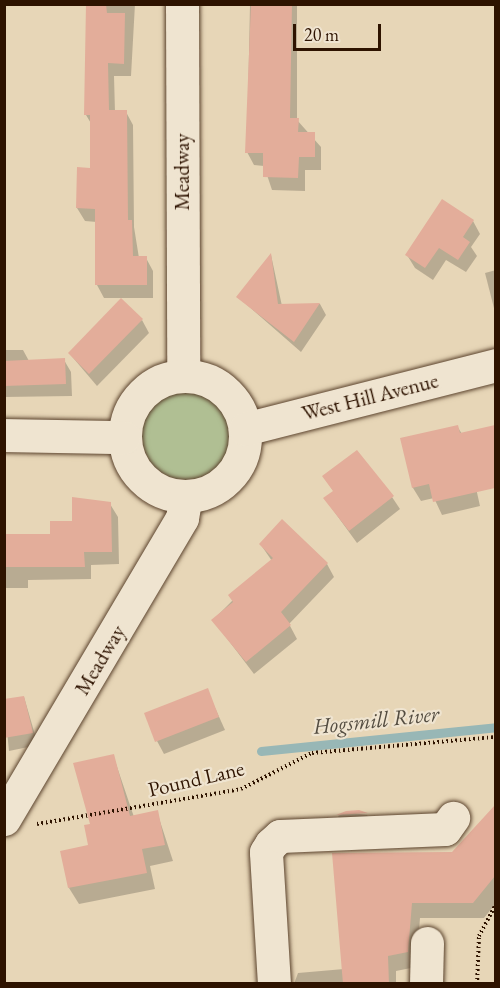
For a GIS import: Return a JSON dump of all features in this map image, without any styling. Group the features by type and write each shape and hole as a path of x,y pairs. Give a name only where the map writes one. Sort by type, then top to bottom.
{"street":[{"name":"Meadway","path":"182,4 183,375"},
{"name":"West Hill Avenue","path":"245,429 495,365"},
{"path":"183,375 217,384 240,411 245,429 237,468 206,493 186,496 150,485 132,464 124,437 127,418 148,388 183,375"},
{"path":"4,435 124,437"},
{"name":"Meadway","path":"16,822 182,518 186,496"},
{"path":"274,984 266,852 271,844 280,836 444,828 453,818"},
{"path":"426,943 426,984"}],"path":[{"name":"Pound Lane","path":"16,822 241,789 312,753 495,736"},
{"path":"477,984 479,936 495,904"}],"green space":[{"path":"186,392 211,399 223,411 230,436 223,461 211,473 186,480 161,473 149,461 142,436 149,411 161,399"}],"building":[{"path":"86,4 106,4 107,13 125,13 124,64 108,63 109,110 127,110 128,220 132,220 133,256 147,256 147,285 95,285 95,209 76,208 77,167 90,168 90,115 84,115"},
{"path":"251,4 292,4 290,118 299,118 298,132 315,132 315,157 299,157 298,178 263,177 263,153 245,153"},
{"path":"442,199 474,220 463,237 470,242 458,260 439,248 425,268 405,255"},
{"path":"271,253 278,304 320,303 294,342 236,297"},
{"path":"121,298 143,319 89,374 68,353"},
{"path":"65,358 66,384 4,386 4,361"},
{"path":"458,425 460,433 495,425 495,488 433,502 429,484 412,488 400,438"},
{"path":"357,450 394,496 349,531 323,498 333,491 322,476"},
{"path":"72,497 111,502 112,552 84,552 85,567 4,567 4,534 50,534 50,521 72,521"},
{"path":"282,519 328,563 281,612 291,625 246,662 211,620 233,602 228,595 273,558 259,544"},
{"path":"208,688 219,717 155,742 144,713"},
{"path":"24,696 33,733 4,738 4,699"},
{"path":"114,754 130,816 158,810 165,845 142,849 147,873 68,888 60,851 88,845 84,825 90,824 73,763"},
{"path":"495,805 495,876 473,903 412,903 408,952 388,956 389,984 343,984 332,853 452,852"},
{"path":"359,810 368,813 336,815"}],"waterway":[{"name":"Hogsmill River","path":"261,751 496,727"}]}
